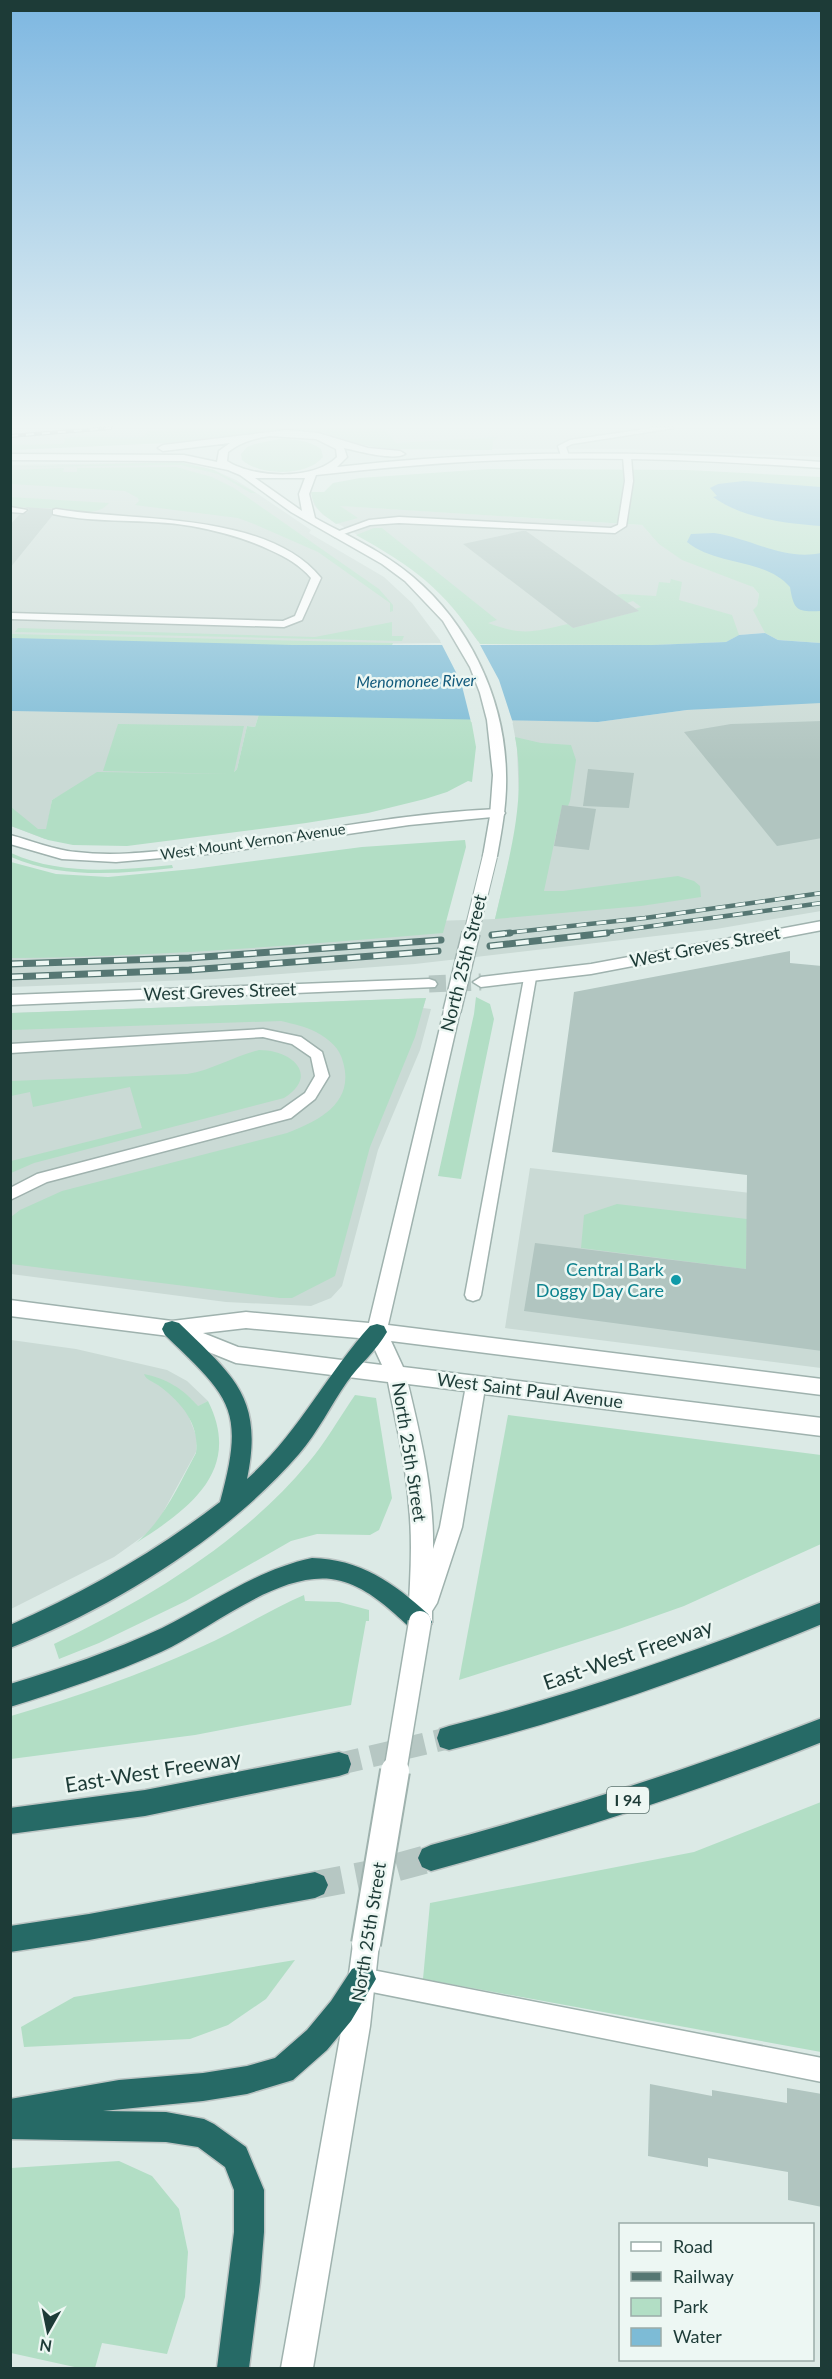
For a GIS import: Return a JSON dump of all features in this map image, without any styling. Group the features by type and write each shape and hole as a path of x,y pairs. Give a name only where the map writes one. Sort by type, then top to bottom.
{"highway":[{"path":"172,1329 230,1388 238,1408 243,1439 241,1462 229,1508"},
{"path":"10,1636 121,1581 229,1508 255,1486 293,1445 346,1368 377,1332"},
{"path":"10,1696 111,1661 173,1634 274,1580 305,1569 330,1568 374,1583 396,1599 420,1622"},
{"name":"East-West Freeway","path":"449,1738 500,1726 597,1696 702,1660 822,1613"},
{"name":"I 94","path":"431,1858 584,1815 765,1753 822,1730"},
{"name":"East-West Freeway","path":"10,1821 145,1803 339,1764"},
{"path":"10,1938 89,1927 315,1885"},
{"path":"10,2114 119,2094 236,2082 283,2070 323,2033 362,1979"},
{"path":"10,2124 166,2127 204,2134 236,2157 249,2190 249,2232 246,2282 233,2368"}],"street":[{"name":"North 25th Street","path":"297,2368 356,2026 366,1944 420,1622 422,1535 420,1504 409,1433 396,1374 377,1332 381,1306 490,856 498,813 498,747 481,678 452,626 429,597 402,574 343,539"},
{"name":"West Mount Vernon Avenue","path":"10,839 50,853 90,859 116,858 277,841 461,813 498,813"},
{"name":"West Greves Street","path":"481,982 591,969 822,925"},
{"name":"West Greves Street","path":"10,1000 429,984"},
{"name":"West Saint Paul Avenue","path":"10,1308 172,1329 246,1320 377,1332 822,1387"},
{"name":"West Saint Paul Avenue","path":"172,1329 236,1355 822,1427"},
{"path":"420,1622 451,1527 476,1384"}],"lane":[{"path":"10,616 284,624 299,618 314,584 315,574 270,546 251,539"},
{"path":"473,1295 530,978"},
{"path":"10,1049 263,1034 296,1040 317,1055 322,1076 310,1096 286,1114 42,1178 10,1195"},
{"path":"362,1979 822,2070"}],"shaded area":[{"path":"11,539 319,539 384,577 412,603 442,643 292,645 11,638"},
{"path":"365,539 660,539 753,587 759,594 757,606 765,633 739,635 726,642 653,645 480,644 450,603 429,581 394,556"},
{"path":"785,703 821,703 821,911 716,929 415,964 215,979 11,987 10,935 495,919 514,840 519,801 517,747 512,720 598,722 687,710"},
{"path":"10,711 259,714 255,727 247,726 237,769 233,773 225,775 98,774 52,800 45,839 11,826"},
{"path":"426,998 423,1008 431,1009 420,1050 378,1150 342,1286 331,1298 311,1306 226,1302 11,1274 11,1013"},
{"path":"530,1168 821,1201 821,1368 505,1328"},
{"path":"11,1340 76,1349 167,1370 187,1381 208,1401 187,1412 197,1438 196,1452 161,1516 149,1532 114,1557 11,1609"}],"green space":[{"path":"288,539 307,539 379,589 393,605 393,611 390,612 390,603 318,552"},
{"path":"363,539 396,539 497,620 488,623 510,630 528,631 568,624 573,628 638,611 635,609 641,607 633,601 627,603 616,595 656,596 659,582 670,583 671,579 682,582 679,600 732,615 739,635 726,642 653,645 480,644 439,593 426,580"},
{"path":"655,539 821,539 821,643 778,640 765,633 753,610 757,606 759,594 753,587 682,560"},
{"path":"392,622 392,636 404,636 402,641 15,632 18,628 315,637"},
{"path":"11,634 393,643 390,650 18,639 11,638"},
{"path":"259,714 471,719 476,747 472,782 468,781 447,792 425,799 368,813 127,846 73,845 48,840 11,826 11,807 38,829 46,829 52,800 97,772 230,774 103,771 118,724 244,726 234,772 237,769 247,726 255,727"},
{"path":"515,737 541,743 571,745 576,760 570,801 568,806 562,806 544,891 563,891 678,876 694,881 700,886 701,897 641,906 495,919 511,851 518,806 518,760"},
{"path":"465,840 466,847 443,933 173,953 11,958 11,862 56,874 108,877 193,869 362,847"},
{"path":"11,853 50,865 90,870 172,865 173,868 111,873 70,872 31,864 11,857"},
{"path":"476,997 490,1004 494,1019 461,1179 438,1176 474,1014"},
{"path":"426,998 415,1037 370,1147 335,1276 292,1298 280,1298 11,1264 11,1217 20,1210 62,1191 287,1133 311,1123 332,1108 344,1089 345,1076 342,1057 329,1041 308,1028 281,1021 11,1030 11,1013"},
{"path":"259,1050 282,1054 297,1065 301,1073 300,1081 295,1089 284,1098 34,1163 11,1173 11,1161 142,1128 130,1087 33,1107 30,1092 11,1096 11,1081 187,1074"},
{"path":"617,1204 747,1219 746,1269 581,1248 584,1215"},
{"path":"144,1374 174,1385 198,1406 208,1401 217,1426 219,1448 215,1468 205,1486 175,1516 136,1543 163,1513 196,1453 195,1432 187,1414 174,1398"},
{"path":"355,1395 376,1398 392,1498 379,1530 370,1535 317,1534 291,1541 186,1601 99,1643 59,1659 54,1644 123,1609 191,1567 254,1518 308,1463"},
{"path":"508,1415 821,1455 821,1544 684,1606 459,1680"},
{"path":"304,1595 305,1601 339,1602 369,1610 369,1621 366,1621 351,1705 195,1735 11,1759 11,1716 155,1667 214,1641"},
{"path":"821,1802 821,2052 423,1979 430,1903 694,1852"},
{"path":"295,1960 266,1999 228,2025 190,2039 24,2047 21,2027 74,1997"},
{"path":"119,2161 152,2176 179,2209 188,2252 185,2297 167,2354 102,2343 95,2368 79,2368 11,2353 11,2168"}],"water":[{"path":"688,539 737,539 780,552 807,555 821,553 821,611 807,611 798,608 793,601 790,587 767,571 712,555 687,542"},
{"name":"Menomonee River","path":"765,633 778,640 821,643 821,703 687,710 598,722 11,711 11,638 292,645 653,645 726,642 739,635"}],"pier":[{"path":"440,641 478,641 499,680 513,723 471,722 461,682"}],"building":[{"path":"10,539 33,539 10,568"},
{"path":"486,539 537,539 639,611 573,628 463,544"},
{"path":"822,721 822,838 777,846 684,732 731,724"},
{"path":"588,769 634,773 629,808 583,806"},
{"path":"562,805 596,809 589,850 554,846"},
{"path":"790,951 790,963 822,966 822,1351 524,1311 535,1243 746,1269 747,1175 552,1152 574,992"},
{"path":"650,2084 712,2096 712,2090 787,2103 787,2088 822,2094 822,2207 788,2200 788,2172 708,2158 708,2167 648,2156"}],"tunnel":[{"path":"429,984 481,982"},
{"path":"339,1764 449,1738"},
{"path":"315,1885 372,1874 431,1858"}],"railway":[{"path":"497,934 645,918 822,893"},
{"path":"594,934 822,903"},
{"path":"492,935 510,933"},
{"path":"490,946 607,933"},
{"path":"10,964 189,958 441,940"},
{"path":"10,977 189,970 438,951"}],"place":[{"name":"Central Bark Doggy Day Care","path":"676,1280"}]}
